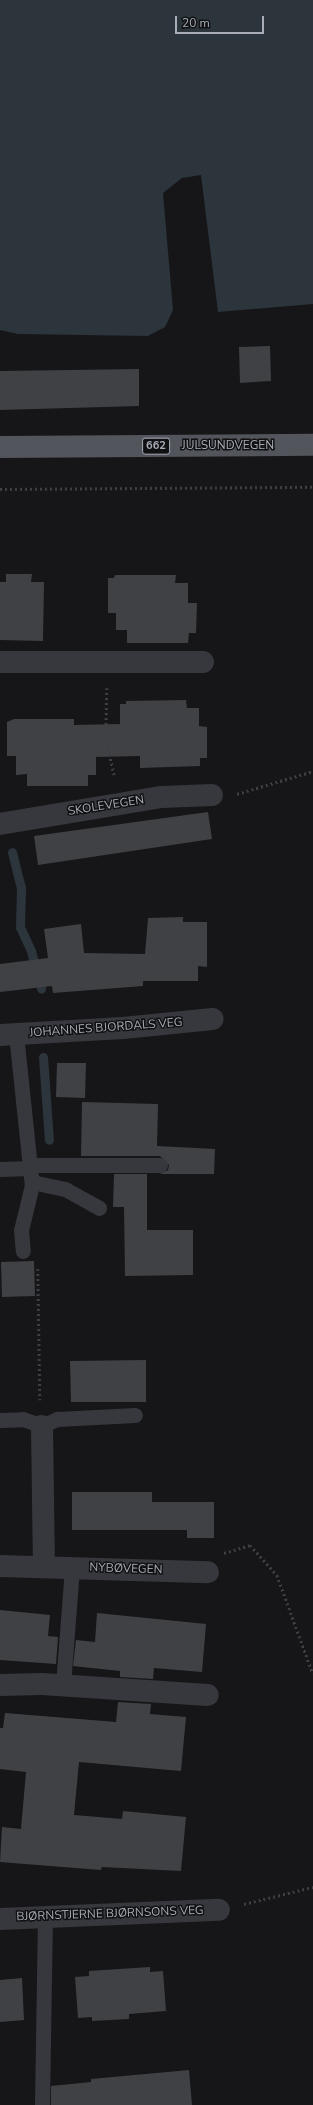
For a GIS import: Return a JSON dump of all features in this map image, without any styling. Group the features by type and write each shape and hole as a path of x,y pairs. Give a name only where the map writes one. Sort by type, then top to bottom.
{"main road":[{"name":"JULSUNDVEGEN","path":"0,447 313,445"}],"street":[{"path":"0,662 203,662"},
{"name":"SKOLEVEGEN","path":"0,824 162,797 212,795"},
{"name":"JOHANNES BJORDALS VEG","path":"8,1035 123,1028 213,1019"},
{"path":"42,1426 44,1566"},
{"name":"NYBØVEGEN","path":"0,1566 44,1566 208,1572"},
{"path":"0,1685 63,1685 208,1695"},
{"name":"BJØRNSTJERNE BJØRNSONS VEG","path":"0,1919 219,1910"}],"lane":[{"path":"8,1035 31,1171 21,1230 22,1251"},
{"path":"0,1170 31,1171 160,1165"},
{"path":"31,1171 98,1208"},
{"path":"0,1420 22,1419 42,1426 57,1418 136,1416"},
{"path":"63,1685 72,1568"},
{"path":"42,2105 45,1916"}],"path":[{"path":"0,488 313,487"},
{"path":"107,661 106,739 114,773"},
{"path":"212,795 237,794 313,771"},
{"path":"22,1251 38,1262 42,1426"},
{"path":"208,1572 227,1550 250,1545 277,1574 313,1674"},
{"path":"219,1910 313,1887"}],"shaded area":[{"path":"0,0 313,0 313,304 218,312 201,175 182,178 163,193 173,310 165,327 148,336 18,334 0,330"}],"building":[{"path":"270,346 271,381 240,383 239,347"},
{"path":"139,369 139,406 0,410 0,371"},
{"path":"6,574 32,574 31,582 44,582 43,641 0,640 0,582 6,582"},
{"path":"115,575 176,575 175,583 188,583 188,603 197,603 196,633 189,633 188,643 127,643 127,630 116,630 116,613 108,613 108,578 114,578"},
{"path":"186,700 187,708 199,708 199,726 207,727 207,758 200,758 200,766 140,768 140,756 96,757 96,775 88,775 88,786 27,786 27,774 16,775 16,756 7,756 7,722 14,719 74,719 74,725 120,724 120,704 126,704 126,701"},
{"path":"208,812 212,839 38,865 34,836"},
{"path":"183,917 183,922 207,922 207,967 198,966 198,981 143,981 143,986 53,993 52,986 0,992 0,964 48,958 44,929 81,924 84,953 145,954 148,918"},
{"path":"57,1063 86,1063 85,1098 56,1097"},
{"path":"82,1102 158,1104 157,1146 215,1149 214,1174 160,1174 168,1170 169,1165 160,1156 81,1156"},
{"path":"114,1174 147,1174 147,1230 193,1230 193,1275 125,1276 124,1207 113,1207"},
{"path":"34,1261 35,1296 2,1297 1,1262"},
{"path":"146,1360 146,1402 71,1402 70,1361"},
{"path":"72,1492 152,1492 152,1502 214,1502 214,1538 187,1538 187,1530 72,1530"},
{"path":"0,1610 50,1615 48,1636 58,1637 56,1664 0,1660"},
{"path":"97,1613 206,1624 202,1672 154,1668 153,1679 120,1677 120,1671 73,1666 76,1640 95,1642"},
{"path":"118,1702 151,1704 150,1714 186,1717 181,1771 79,1762 74,1815 122,1819 123,1811 186,1817 181,1871 102,1867 101,1870 0,1862 2,1827 21,1829 26,1772 0,1769 0,1728 3,1728 5,1713 116,1722"},
{"path":"150,1967 150,1972 163,1971 166,2011 129,2014 129,2019 92,2021 92,2017 78,2018 75,1977 89,1976 89,1971"},
{"path":"22,1978 24,2020 0,2022 0,1980"},
{"path":"189,2070 192,2105 51,2105 51,2086 91,2082 91,2079"}],"waterway":[{"path":"12,852 21,887 20,927 31,951 41,989"},
{"path":"43,1057 49,1140"}]}
